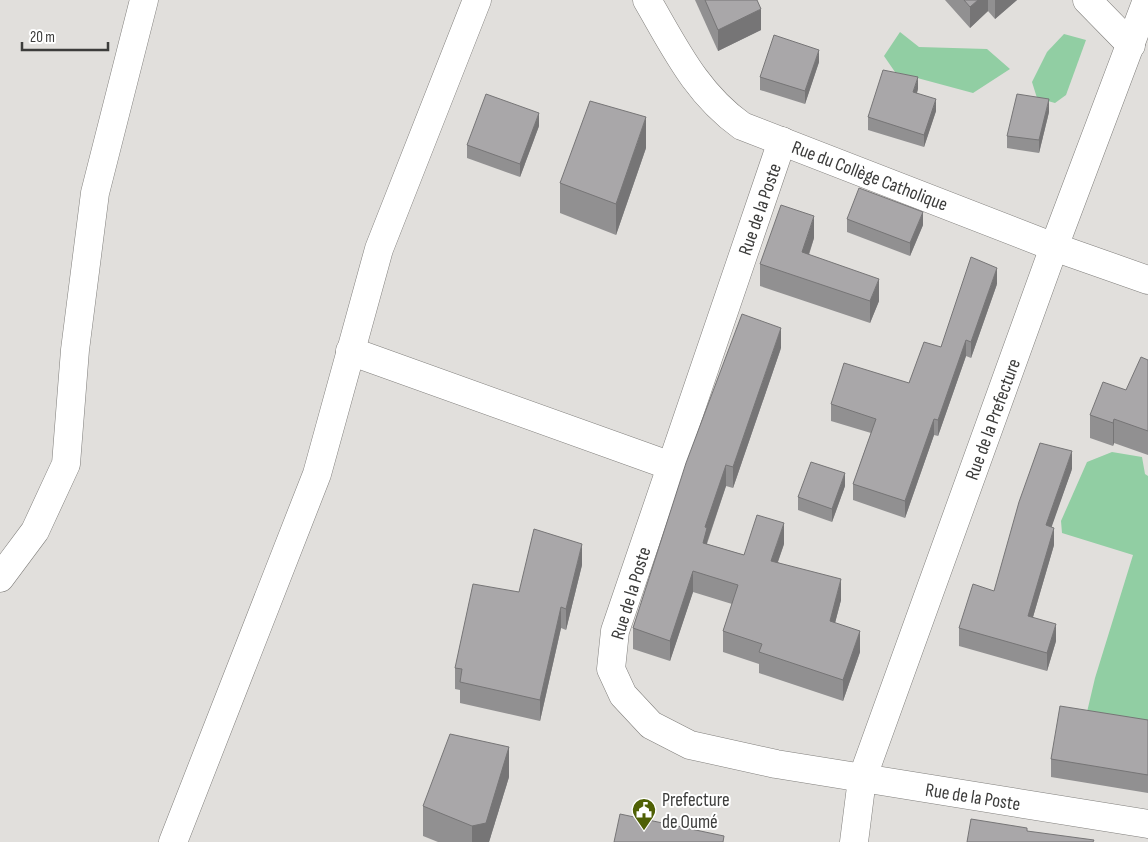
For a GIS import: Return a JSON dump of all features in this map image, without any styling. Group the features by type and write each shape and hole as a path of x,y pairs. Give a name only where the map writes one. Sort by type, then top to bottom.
{"street":[{"path":"0,578 34,531 66,464 75,350 95,193 144,0"},
{"path":"173,842 317,474 378,248 477,0"},
{"name":"Rue du Collège Catholique","path":"647,0 682,60 708,97 742,126 1054,246 1148,280"},
{"path":"1088,0 1131,45"},
{"name":"Rue de la Prefecture","path":"854,842 862,779 1054,246 1147,0"},
{"name":"Rue de la Poste","path":"782,141 615,631 611,669 623,695 651,725 690,745 776,764 862,779 1148,824"},
{"path":"350,351 671,466"}],"green space":[{"path":"900,32 919,47 987,49 1010,69 973,93 895,72 884,56"},
{"path":"1064,34 1086,40 1066,95 1055,103 1037,98 1032,82 1047,52"},
{"path":"1112,452 1142,457 1145,474 1148,476 1148,730 1087,712 1095,678 1133,555 1062,533 1061,521 1087,462"}],"building":[{"path":"705,0 757,0 761,9 718,30"},
{"path":"964,0 978,0 970,7"},
{"path":"774,35 819,50 805,91 760,77"},
{"path":"883,70 918,77 913,92 936,99 924,135 868,117"},
{"path":"486,94 539,113 520,164 467,145"},
{"path":"1017,94 1049,99 1039,140 1007,136"},
{"path":"590,101 646,117 616,204 560,183"},
{"path":"859,188 923,212 910,243 847,219"},
{"path":"781,205 814,216 802,252 879,279 870,301 760,264"},
{"path":"971,257 997,268 971,342 966,340 938,420 934,419 905,501 853,484 876,419 831,404 844,363 909,383 924,342 941,347"},
{"path":"742,314 781,328 733,467 726,465 705,527 707,528 703,543 744,555 757,515 784,523 771,561 841,579 830,621 860,631 843,680 759,652 762,644 723,631 738,585 693,571 670,641 633,628 686,463"},
{"path":"1141,357 1148,360 1148,431 1114,419 1113,423 1090,415 1103,382 1126,390"},
{"path":"1040,443 1072,451 1046,525 1054,528 1028,616 1056,624 1047,653 959,628 973,584 994,591 1019,502"},
{"path":"811,462 845,473 832,509 798,497"},
{"path":"534,529 582,544 566,609 561,607 540,700 460,682 462,669 455,668 473,584 519,592"},
{"path":"1060,706 1148,720 1148,775 1051,759"},
{"path":"450,734 509,747 486,823 472,826 423,806"},
{"name":"Prefecture de Oumé","path":"620,814 724,836 723,842 614,842"},
{"path":"971,819 1027,828 1027,831 1094,840 1093,842 967,842"}],"place":[{"name":"Prefecture de Oumé","path":"644,831"}]}
